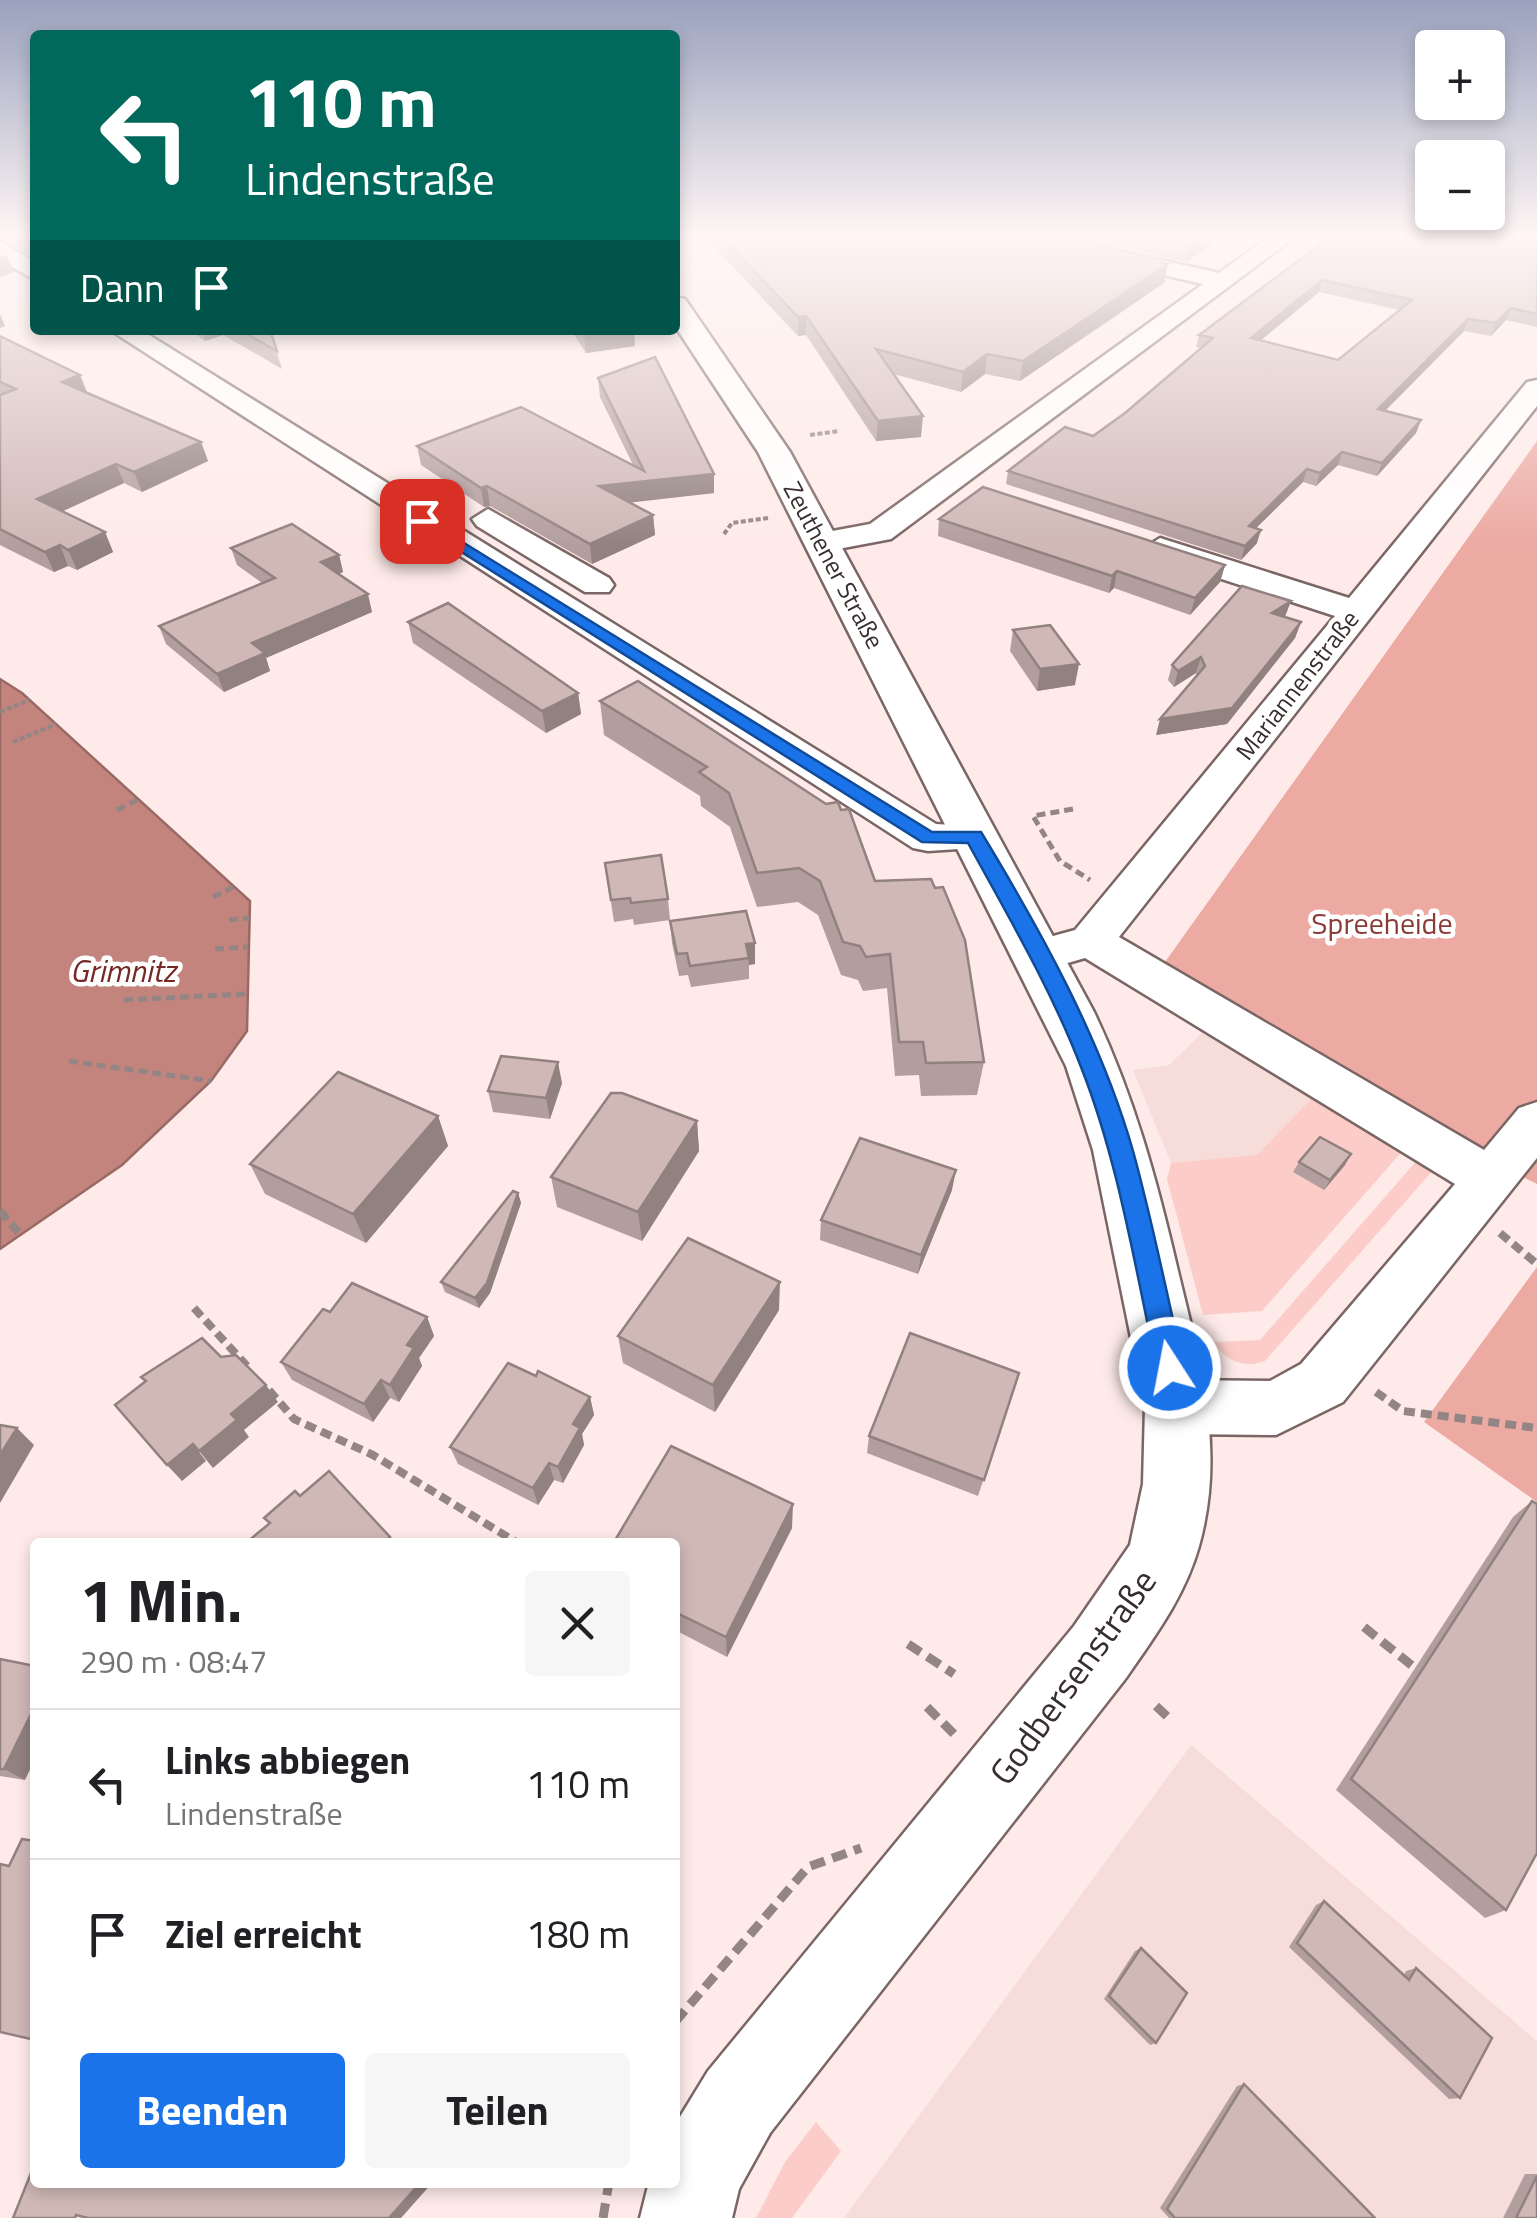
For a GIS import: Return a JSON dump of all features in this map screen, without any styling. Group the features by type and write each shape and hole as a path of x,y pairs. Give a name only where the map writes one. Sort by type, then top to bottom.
{"main road":[{"name":"Zeuthener Straße","path":"700,341 745,405 822,542 974,836 1065,948"},
{"name":"Godbersenstraße","path":"686,2218 697,2174 739,2102 1100,1652 1150,1583 1164,1547 1177,1484 1178,1407 1121,1150 1092,1066 1065,948"}],"street":[{"path":"140,341 928,838 974,836"},
{"path":"822,542 880,532 1145,341"},
{"name":"Mariannenstraße","path":"1065,948 1127,900 1537,388"},
{"path":"954,481 986,492"},
{"path":"488,519 597,585"},
{"path":"1128,538 1355,611"},
{"path":"1065,948 1492,1180"},
{"path":"1178,1407 1276,1408 1322,1382 1537,1122"}],"path":[{"path":"810,434 839,431"},
{"path":"724,534 732,523 769,518"},
{"path":"0,712 29,700"},
{"path":"13,742 56,724"},
{"path":"117,810 137,800"},
{"path":"1073,809 1033,816 1060,861 1127,900"},
{"path":"214,897 232,887"},
{"path":"229,920 249,918"},
{"path":"215,950 248,947"},
{"path":"124,1000 245,994"},
{"path":"69,1061 211,1081"},
{"path":"0,1211 21,1236"},
{"path":"194,1308 294,1419 373,1455 509,1538"},
{"path":"1338,1365 1404,1412 1537,1428"},
{"path":"1364,1627 1415,1668"},
{"path":"908,1644 954,1674"},
{"path":"926,1706 958,1739"},
{"path":"1156,1706 1171,1720"},
{"path":"680,2016 808,1867 878,1842"},
{"path":"602,2218 608,2188"}],"shaded area":[{"path":"1209,1026 1317,1093 1257,1156 1171,1163 1133,1070 1169,1065"},
{"path":"1317,1093 1406,1147 1262,1311 1203,1315 1167,1179 1171,1163 1257,1155"},
{"path":"1419,1158 1435,1168 1265,1361 1243,1364 1224,1354 1214,1342 1260,1340"},
{"path":"1191,1745 1537,2041 1537,2218 844,2218"},
{"path":"816,2122 841,2151 792,2218 756,2218 785,2162"}],"green space":[{"name":"Spreeheide","path":"1537,441 1537,1184 1415,1123 1160,969"},
{"path":"1537,1267 1537,1502 1424,1422"}],"water":[{"name":"Grimnitz","path":"0,679 22,693 250,901 247,1031 211,1081 122,1165 0,1249"}],"building":[{"path":"0,341 9,341 80,375 62,382 201,442 134,472 116,464 37,499 105,532 68,550 60,545 45,552 0,529 0,395 16,389 0,382"},
{"path":"259,341 274,341 277,351"},
{"path":"823,341 1054,341 1023,361 987,354 963,372 876,349 923,416 878,421"},
{"path":"1210,341 1261,341 1338,360 1362,341 1446,341 1378,409 1421,420 1382,463 1342,452 1320,473 1307,469 1249,526 1261,530 1245,546 1008,471 1065,427 1093,436"},
{"path":"655,357 714,474 599,486 653,515 590,544 487,486 481,488 417,446 521,407 644,471 598,378"},
{"path":"983,487 1225,565 1195,598 1117,571 1112,576 939,519"},
{"path":"292,524 339,555 321,562 368,594 252,643 265,653 217,674 159,626 275,578 231,548"},
{"path":"1242,586 1291,601 1272,613 1301,622 1232,708 1160,719 1205,666 1201,657 1178,671 1172,665"},
{"path":"448,603 578,693 542,711 408,622"},
{"path":"1050,625 1079,664 1040,669 1013,630"},
{"path":"638,681 826,804 838,802 841,810 849,809 875,881 931,879 935,888 943,887 965,940 984,1062 926,1063 923,1042 899,1042 890,954 866,957 860,946 843,942 820,881 799,868 757,873 729,793 699,772 707,767 600,701"},
{"path":"661,855 668,899 631,903 630,898 611,900 605,863"},
{"path":"746,911 755,943 746,944 749,958 690,966 687,953 677,954 670,921"},
{"path":"501,1056 558,1062 546,1098 488,1091"},
{"path":"338,1072 438,1116 353,1214 250,1164"},
{"path":"611,1093 622,1093 697,1121 638,1212 551,1177"},
{"path":"1320,1137 1351,1154 1330,1180 1299,1162"},
{"path":"860,1138 956,1170 921,1255 821,1220"},
{"path":"513,1191 518,1193 487,1283 475,1298 441,1282"},
{"path":"688,1238 780,1282 713,1385 618,1336"},
{"path":"352,1283 427,1317 407,1345 414,1348 390,1385 381,1380 364,1404 281,1362 323,1309 330,1312"},
{"path":"910,1333 1019,1373 984,1480 869,1436"},
{"path":"202,1338 221,1357 236,1355 266,1385 231,1414 237,1420 199,1451 193,1444 167,1465 115,1405 146,1381 141,1377"},
{"path":"508,1363 536,1376 538,1371 590,1397 573,1424 580,1428 558,1467 549,1463 533,1488 450,1447"},
{"path":"0,1425 17,1428 0,1455"},
{"path":"671,1446 793,1504 726,1637 680,1614 680,1538 616,1538"},
{"path":"329,1471 390,1537 252,1538 270,1523 264,1518 295,1491 300,1496"},
{"path":"1532,1501 1537,1504 1537,1853 1506,1910 1351,1779"},
{"path":"0,1659 30,1665 30,1716 4,1769 0,1769"},
{"path":"22,1839 30,1840 30,2039 0,2032 0,1864 9,1866"},
{"path":"1324,1901 1409,1980 1416,1968 1492,2038 1460,2098 1297,1943"},
{"path":"1141,1948 1187,1993 1156,2043 1109,1996"},
{"path":"1244,2084 1375,2218 1175,2218 1167,2209"},
{"path":"30,2176 30,2188 416,2188 389,2218 13,2218"},
{"path":"1537,2176 1537,2218 1516,2218"}],"route":[{"path":"422,521 928,838 974,836 1040,955 1092,1066 1121,1150 1170,1368"}]}
